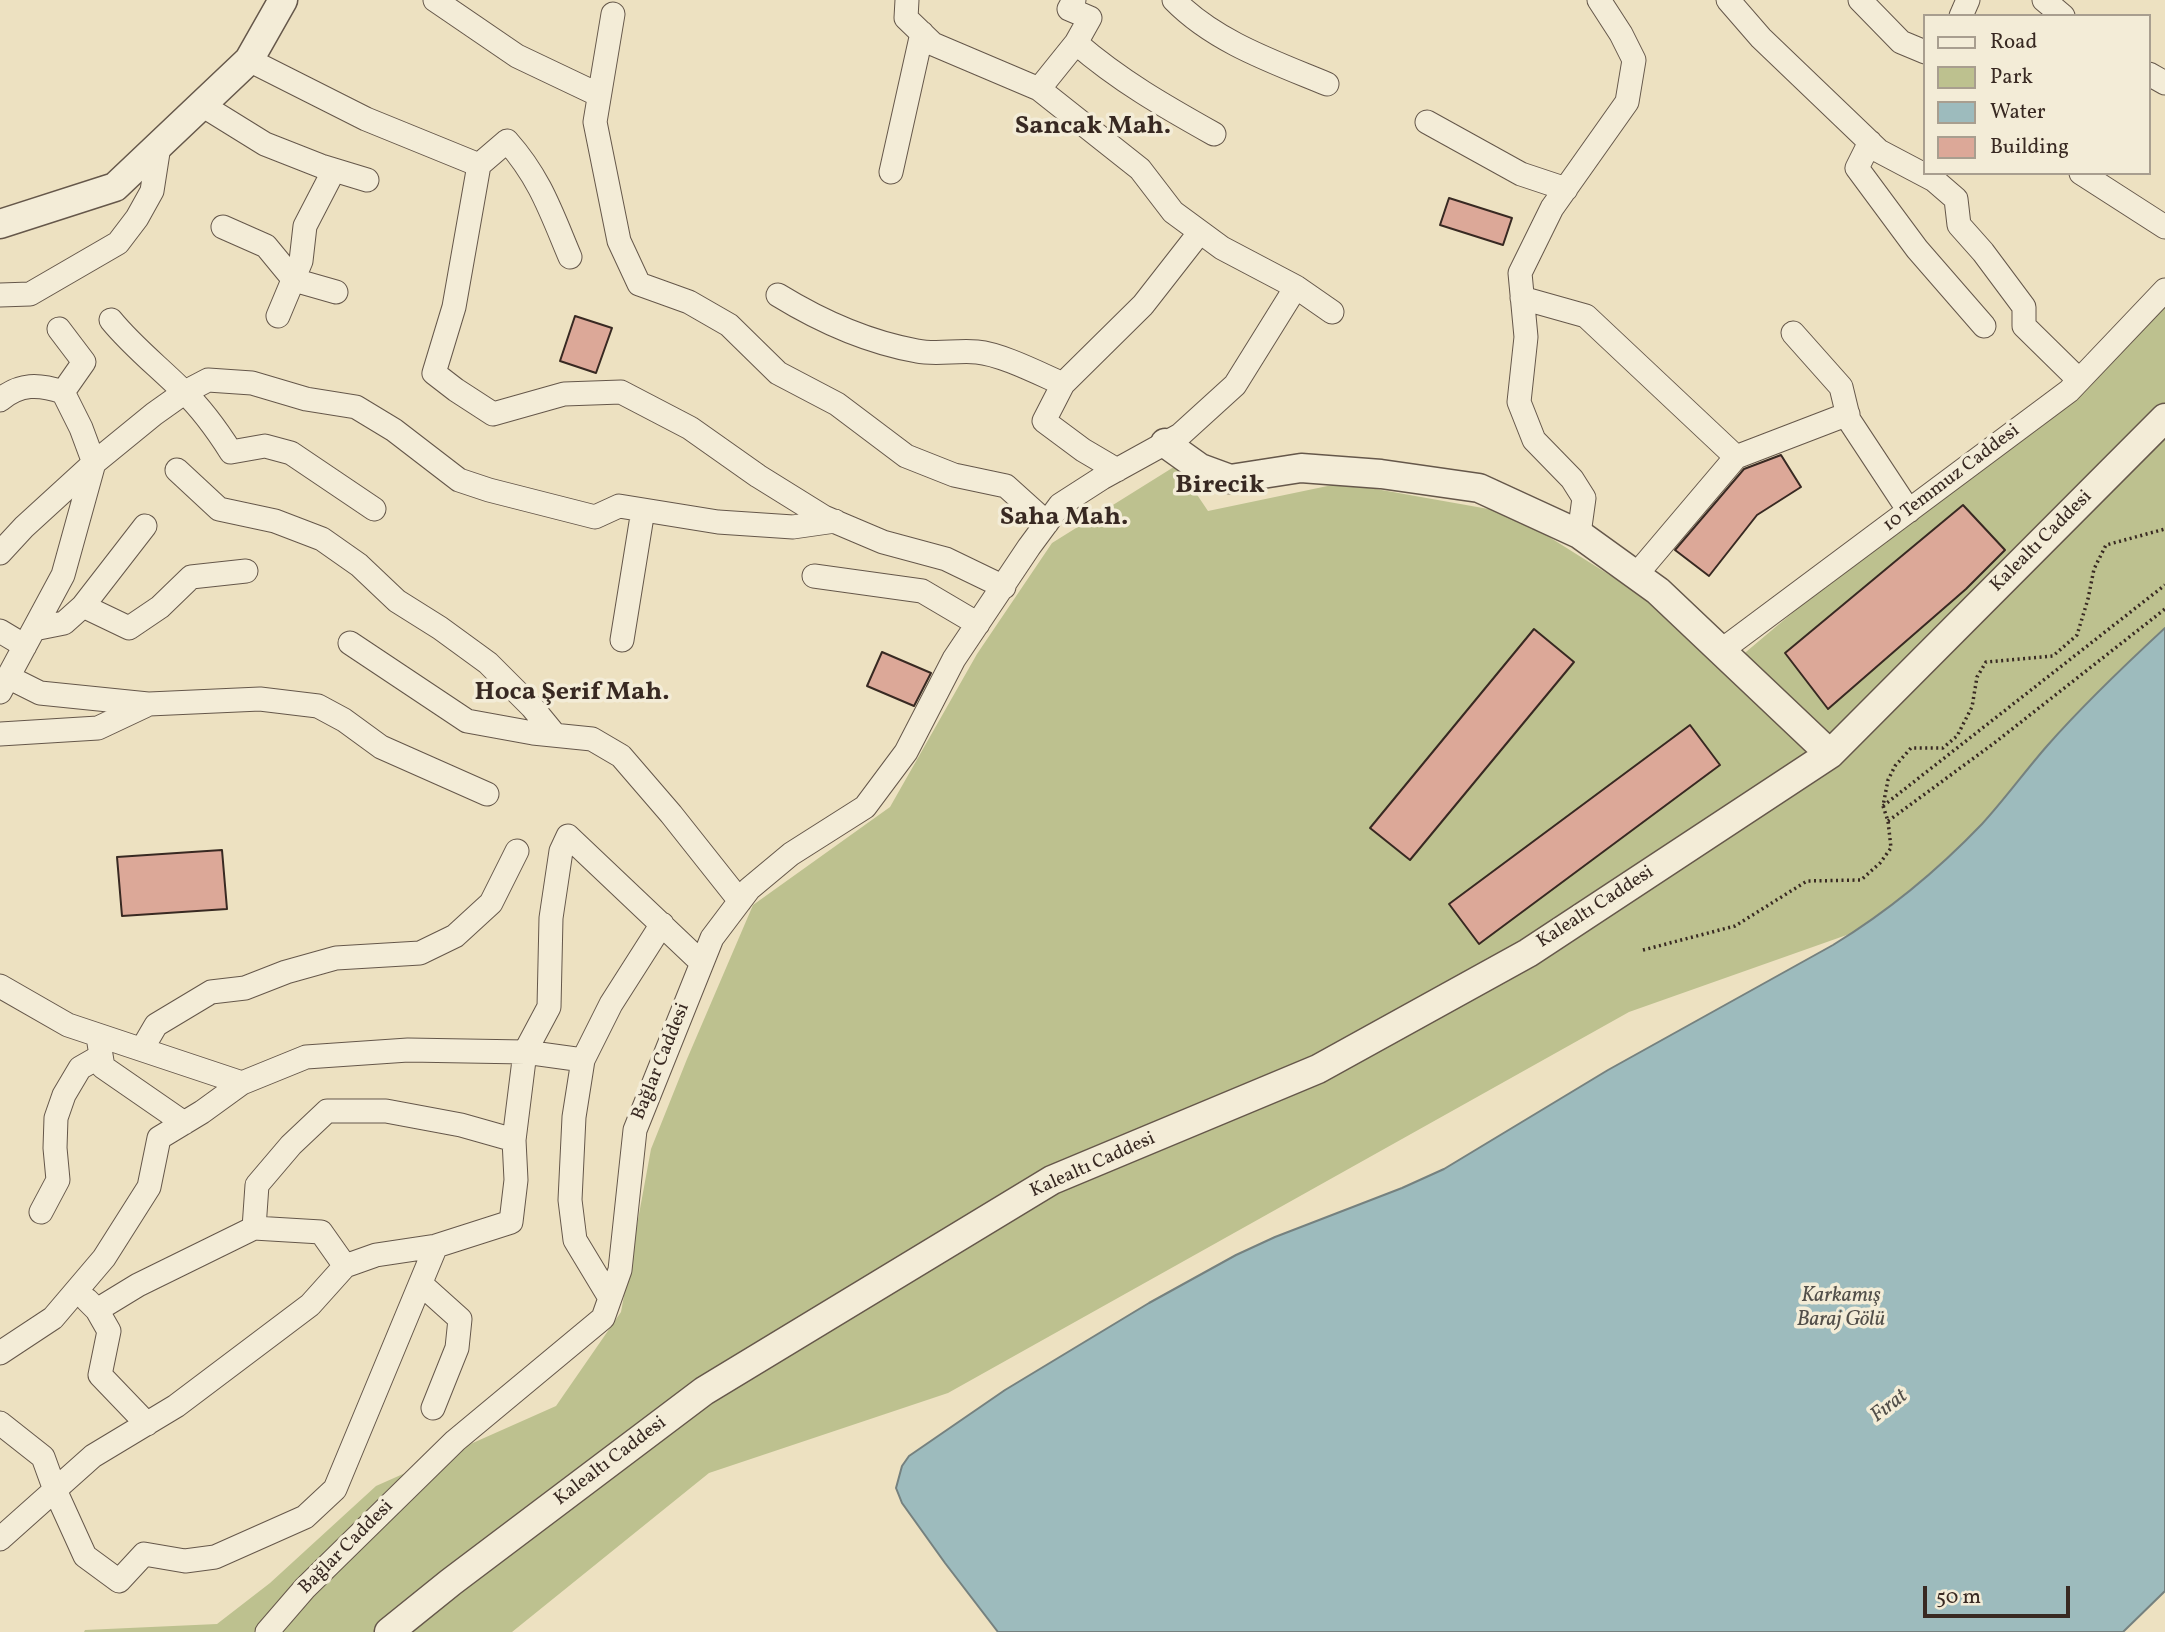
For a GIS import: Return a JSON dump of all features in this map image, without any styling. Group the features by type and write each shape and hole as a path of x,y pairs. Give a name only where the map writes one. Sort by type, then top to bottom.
{"street":[{"path":"0,224 115,187 249,60 282,0"},
{"path":"435,0 517,56 599,95"},
{"path":"907,0 906,18 933,44 1039,89 1140,169 1172,212 1222,248 1296,287 1332,312"},
{"path":"1039,89 1076,43 1090,18 1069,9 1074,0"},
{"path":"1174,0 1186,13 1227,40 1327,84"},
{"path":"1580,534 1584,498 1572,479 1534,440 1519,402 1527,337 1520,273 1552,208 1628,102 1634,60 1599,0"},
{"path":"1728,0 1761,37 1879,151 1924,175"},
{"path":"1860,0 1901,42 1924,52"},
{"path":"2044,0 2061,14"},
{"path":"613,14 595,122 619,241 639,284 688,302 729,325 778,373 837,404 906,456 954,475 1006,486 1047,523"},
{"path":"891,172 922,33"},
{"path":"1076,43 1107,70 1154,101 1214,134"},
{"path":"249,60 366,119 479,165"},
{"path":"202,105 265,144 367,180"},
{"path":"1427,122 1521,174 1566,189"},
{"path":"570,257 542,191 526,162 507,141 479,165 454,307 434,373 493,414 564,394 621,392 690,428 758,476 824,517 883,542 946,559 1004,587"},
{"path":"1870,142 1857,168 1917,249 1984,326"},
{"path":"0,295 30,294 118,243 137,218 152,191 159,146"},
{"path":"278,316 301,261 305,226 334,170"},
{"path":"1925,175 1956,198 1959,225 2024,307 2024,326 2079,380"},
{"path":"2084,175 2165,228"},
{"path":"223,228 266,246 294,280 336,292"},
{"path":"1117,470 1083,450 1044,421 1063,384 1143,305 1200,232"},
{"name":"Bağlar Caddesi","path":"267,1632 305,1588 455,1441 603,1318 620,1270 635,1130 712,938 749,888 791,854 866,807 906,752 954,659 1060,505 1180,435 1235,385 1296,287"},
{"name":"10 Temmuz Caddesi","path":"1722,650 2069,391 2165,290"},
{"path":"778,296 813,317 872,341 921,352 979,352 1028,368 1063,384"},
{"path":"1522,298 1586,316 1735,457"},
{"path":"111,320 129,342 185,392 212,422 231,452 265,446 290,453 374,509"},
{"path":"59,329 84,362 63,392"},
{"path":"1793,333 1841,387 1849,420 1909,511"},
{"path":"0,553 24,527 94,463 154,414 208,380 252,383 306,399 356,407 394,430 459,480 595,517 619,506 718,522 793,527 835,521"},
{"path":"0,400 10,392 41,385 63,392 94,463 63,575 4,685 40,693 149,704 260,699 318,706 344,720 381,747 487,794"},
{"path":"1636,575 1735,457 1848,414"},
{"name":"Kalealtı Caddesi","path":"389,1632 694,1399 739,1370 1052,1180 1318,1069 1528,953 1830,754 2165,418"},
{"path":"1165,443 1200,468 1230,478 1301,468 1381,474 1479,488 1580,534 1658,591 1830,754"},
{"path":"177,470 219,509 275,521 322,539 359,565 397,601 488,663 532,707 555,735"},
{"path":"622,640 643,510"},
{"path":"0,631 29,637 64,623 83,606 145,526"},
{"path":"83,606 129,628 160,607 191,577 246,571"},
{"path":"814,576 922,591 978,624"},
{"path":"350,643 467,721 533,733 592,739 621,756 740,901"},
{"path":"0,734 98,728 149,704"},
{"path":"0,1539 93,1456 176,1406 310,1305 345,1266 376,1255 436,1246 511,1222 516,1180 514,1140 525,1052 549,1007 551,918 561,851 568,836 702,963"},
{"path":"142,1049 156,1025 211,992 245,988 286,972 336,958 420,953 455,936 491,903 517,851"},
{"path":"610,1298 575,1240 570,1200 574,1117 583,1060 611,1004 662,923"},
{"path":"0,986 100,1045 142,1049 242,1083"},
{"path":"100,1045 103,1067 184,1123"},
{"path":"41,1212 58,1180 56,1118 64,1095 80,1068 100,1045"},
{"path":"0,1353 52,1318 104,1258 149,1188 159,1138 242,1083 306,1057 408,1049 525,1052 583,1060"},
{"path":"254,1228 257,1185 290,1144 327,1111 386,1111 461,1125 514,1140"},
{"path":"97,1310 138,1285 254,1228 321,1232 345,1266"},
{"path":"0,1423 43,1457 85,1556 119,1581 144,1553 185,1562 215,1557 305,1517 335,1489 436,1246"},
{"path":"421,1284 460,1319 457,1348 433,1408"},
{"path":"76,1290 97,1310 109,1331 100,1375 147,1424"}],"path":[{"path":"1643,950 1735,926 1807,881 1861,880 1880,863 1891,848 1888,821 1883,806 1888,780 1895,766 1911,748 1943,748 1957,736 1972,707 1978,677 1986,662 2053,656 2077,635 2094,569 2106,545 2165,529"},
{"path":"1883,806 2165,585"},
{"path":"1888,821 1993,744 2165,609"}],"green space":[{"path":"2165,299 2165,763 1940,902 1629,1012 948,1393 709,1473 512,1632 84,1632 217,1624 270,1583 376,1486 556,1406 621,1312 651,1149 753,905 890,807 977,654 1052,543 1177,465 1208,511 1342,483 1511,513 1740,657"}],"water":[{"name":"Karkamış Baraj Gölü","path":"2165,628 2165,1591 2123,1632 998,1632 902,1503 896,1488 902,1466 909,1456 1005,1390 1149,1303 1236,1255 1275,1237 1444,1169 1608,1070 1833,945 1873,919 1911,890 1965,841 2075,715"}],"building":[{"path":"1449,198 1512,218 1503,245 1440,225"},
{"path":"575,316 612,328 596,373 560,361"},
{"path":"1781,455 1801,487 1757,515 1709,576 1675,550 1744,469"},
{"path":"1963,505 2005,550 1966,589 1828,709 1785,653"},
{"path":"1534,629 1574,662 1410,860 1370,828"},
{"path":"882,652 931,673 914,706 867,686"},
{"path":"1690,725 1720,765 1479,944 1449,904"},
{"path":"222,850 227,909 122,916 117,857"}],"district":[{"name":"Sancak Mah.","path":"1093,128"},
{"name":"Birecik","path":"1220,487"},
{"name":"Saha Mah.","path":"1064,519"},
{"name":"Hoca Şerif Mah.","path":"572,694"}],"water label":[{"name":"Fırat","path":"1890,1407"}]}
